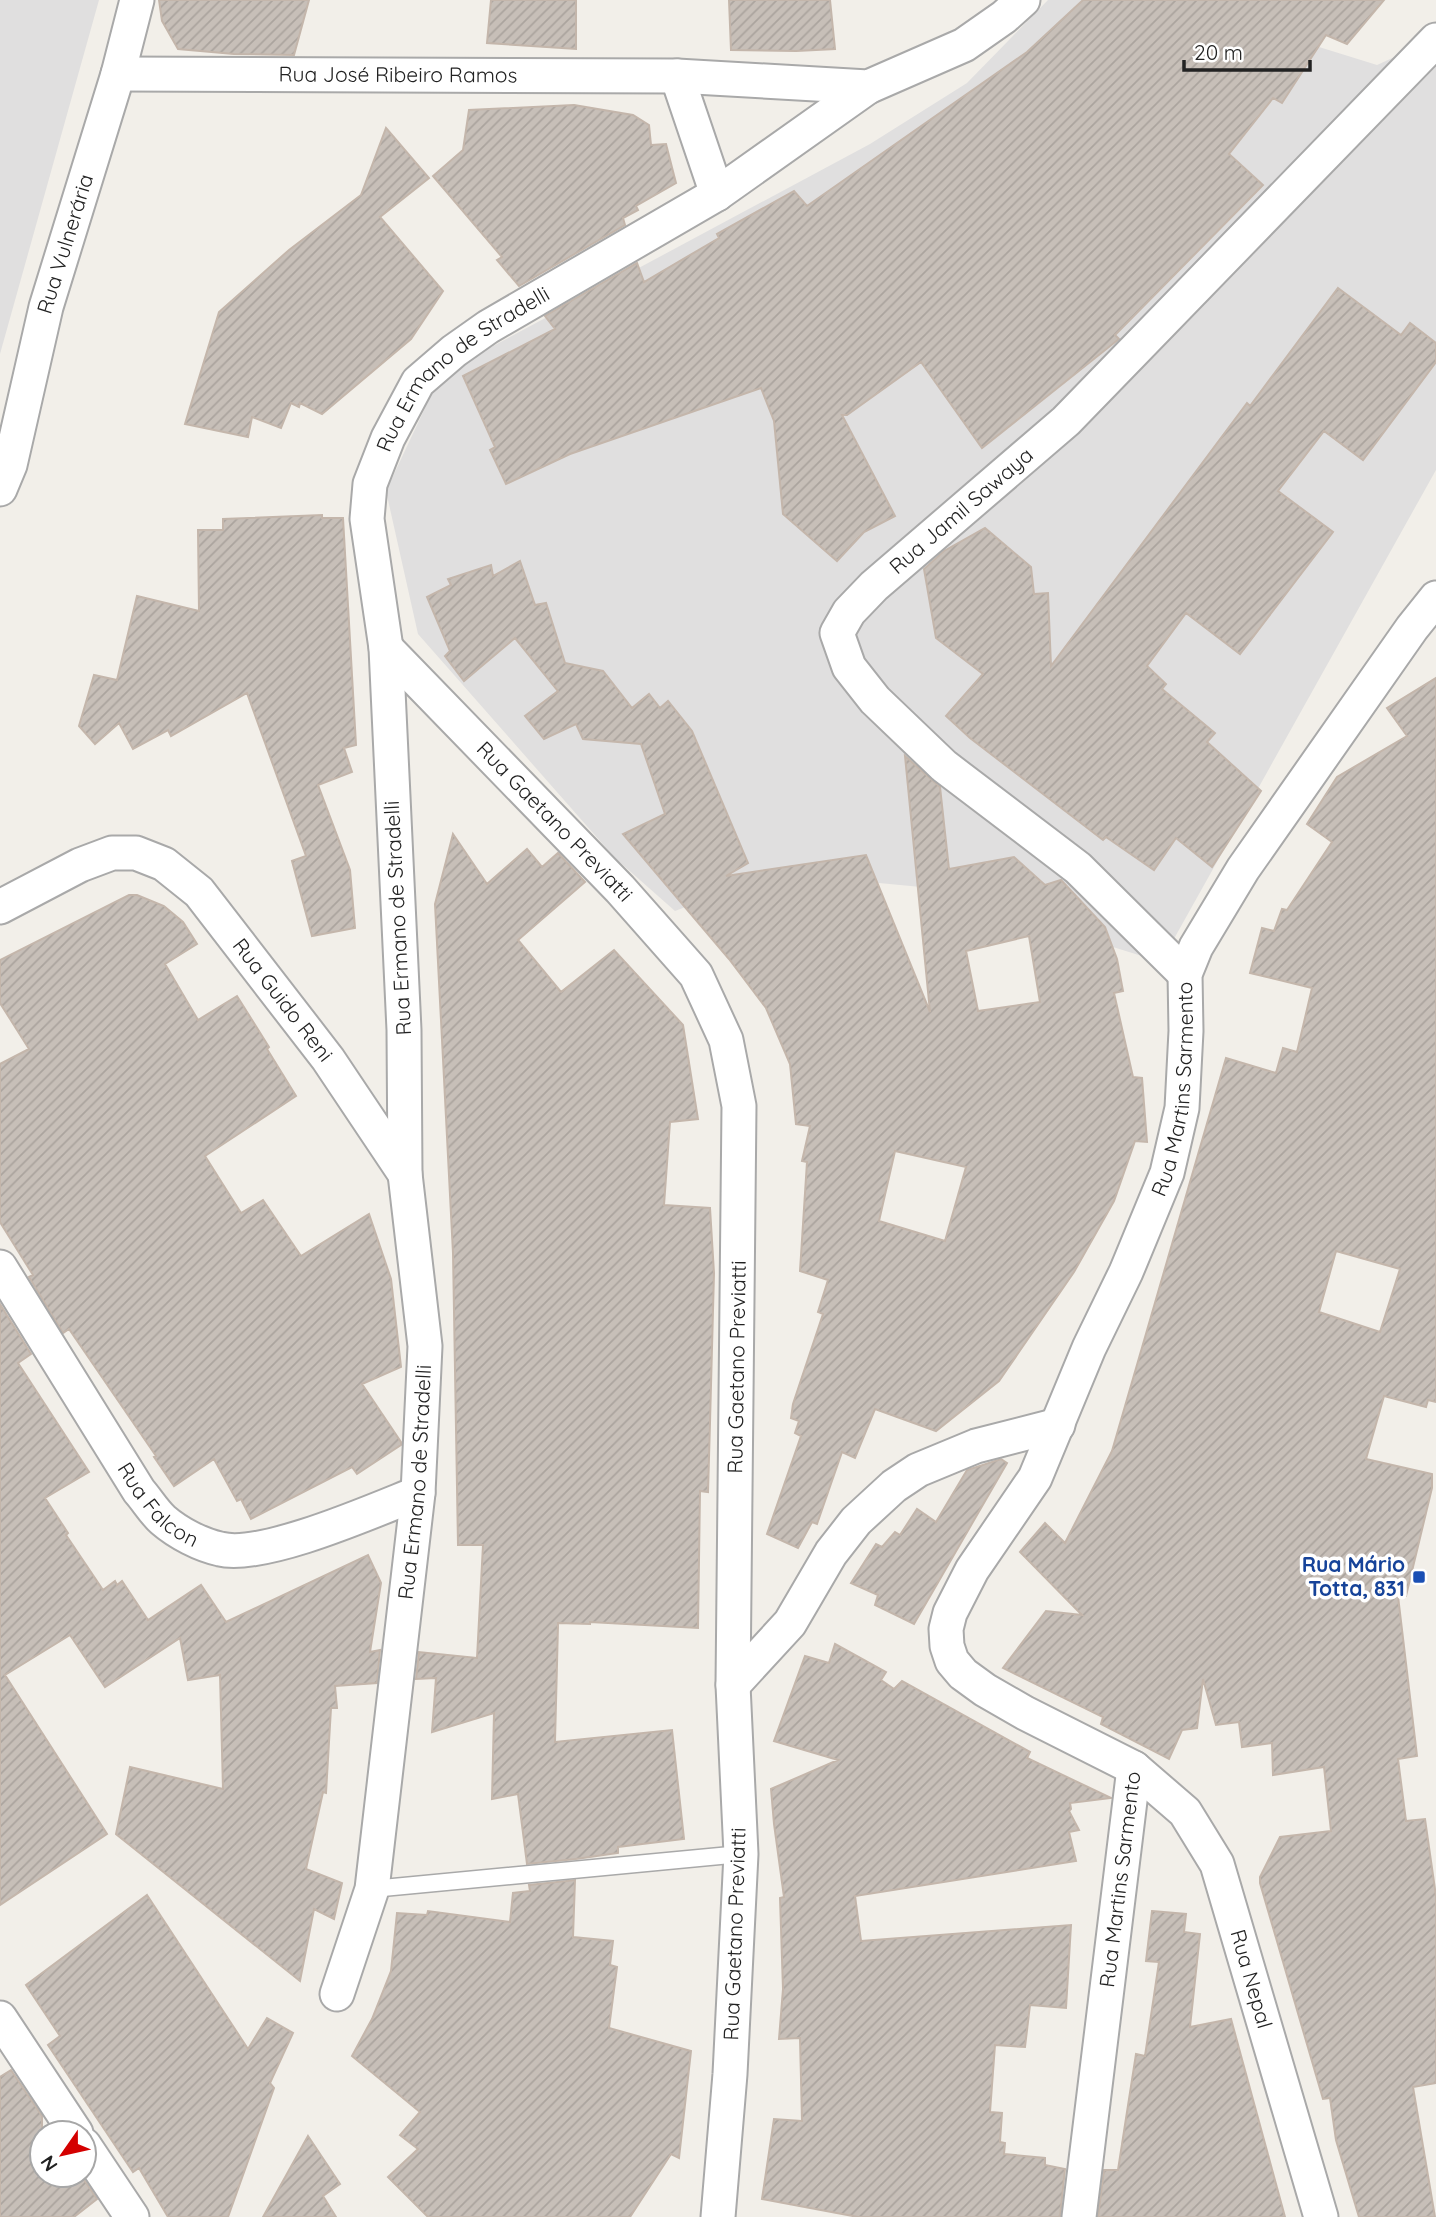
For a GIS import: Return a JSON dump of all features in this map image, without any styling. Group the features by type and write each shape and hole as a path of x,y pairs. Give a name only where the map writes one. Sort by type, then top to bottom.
{"street":[{"name":"Rua Vulnerária","path":"0,489 10,465 46,307 118,74 137,0"},
{"name":"Rua José Ribeiro Ramos","path":"118,74 677,76 868,88 964,45 1023,0"},
{"name":"Rua Jamil Sawaya","path":"1185,974 1078,868 944,766 875,700 849,667 837,633 849,612 874,586 1066,421 1436,40"},
{"path":"677,76 717,194"},
{"name":"Rua Ermano de Stradelli","path":"337,1994 372,1889 418,1493 425,1346 405,1174 404,1030 386,648 367,519 370,484 388,438 418,382 454,351 488,327 717,194 868,88"},
{"name":"Rua Martins Sarmento","path":"1079,2217 1133,1768 985,1690 963,1674 952,1661 947,1646 946,1629 950,1613 971,1570 1035,1478 1167,1173 1182,1108 1186,1031 1185,974 1196,947 1243,869 1412,628 1436,598"},
{"name":"Rua Gaetano Previatti","path":"386,648 620,889 696,975 726,1040 739,1106 733,1685 741,1854 730,2074 718,2217"},
{"name":"Rua Guido Reni","path":"0,906 79,865 112,853 136,853 164,864 199,892 328,1059 405,1174"},
{"name":"Rua Falcon","path":"0,1267 139,1491 163,1520 191,1538 221,1550 253,1550 302,1536 418,1493"},
{"path":"733,1685 790,1623 831,1553 856,1521 894,1486 918,1470 976,1446 1058,1425"},
{"name":"Rua Nepal","path":"1133,1768 1185,1812 1217,1864 1321,2217"},
{"path":"0,2018 67,2119"},
{"path":"98,2166 132,2217"}],"lane":[{"path":"372,1889 741,1854"}],"shaded area":[{"path":"0,0 99,0 0,354"},
{"path":"1048,0 1168,0 1377,65 1436,38 1436,470 1161,962 921,887 774,873 675,911 615,858 418,634 386,491 441,374 870,144 967,83"}],"building":[{"path":"159,0 309,0 294,55 234,54 178,49 162,21"},
{"path":"491,0 576,0 576,49 487,43"},
{"path":"729,0 830,0 835,49 731,50"},
{"path":"1083,0 1384,0 1347,44 1326,35 1282,103 1273,98 1229,154 1263,185 1115,335 1119,339 982,448 921,362 847,415 842,415 895,516 864,532 837,561 783,514 774,421 761,388 570,454 506,484 490,450 495,447 463,376 555,329 545,316 637,263 644,282 719,238 717,234 794,191 807,206 1027,52"},
{"path":"574,105 633,115 649,125 651,145 666,144 676,183 636,206 638,210 623,218 625,225 519,286 497,260 502,257 433,176 463,150 469,110"},
{"path":"386,128 429,178 380,217 443,291 411,339 322,414 300,403 299,407 291,403 281,428 252,417 248,437 185,424 219,312 289,250 361,195"},
{"path":"1338,288 1401,335 1410,323 1436,343 1436,362 1363,460 1324,431 1278,491 1333,532 1240,654 1186,613 1147,666 1166,684 1162,689 1215,733 1207,742 1261,791 1212,867 1176,838 1154,870 1106,837 1103,840 970,738 946,716 983,674 936,638 924,569 944,551 985,528 1031,567 1034,594 1048,593 1051,666 1247,403 1250,406"},
{"path":"322,515 322,518 343,518 356,745 344,748 352,772 318,785 350,870 355,928 312,936 292,861 306,856 247,693 171,736 168,730 133,749 119,723 95,744 79,726 94,675 117,680 137,596 199,611 198,530 223,530 223,519"},
{"path":"520,561 535,605 546,603 565,663 603,671 632,708 649,694 660,708 668,701 692,731 748,863 726,876 866,855 930,1012 905,756 940,787 949,869 1014,857 1045,885 1061,880 1105,927 1117,959 1123,991 1114,993 1133,1077 1142,1078 1147,1142 1135,1141 1114,1201 1074,1272 999,1381 936,1431 875,1409 855,1458 842,1452 817,1524 812,1522 798,1548 767,1534 801,1436 795,1433 799,1421 791,1418 793,1404 823,1314 818,1312 828,1280 800,1271 807,1162 802,1161 810,1126 796,1124 790,1064 766,1008 729,959 623,834 665,814 641,744 583,739 576,724 544,739 525,716 558,691 515,638 464,681 445,656 450,651 427,597 451,585 448,579 491,565 493,576","holes":["1029,936 1040,1002 978,1011 966,951","895,1151 966,1167 945,1241 879,1221"]},
{"path":"1436,678 1436,1402 1428,1400 1426,1407 1384,1396 1366,1459 1432,1474 1432,1488 1406,1596 1398,1596 1417,1756 1398,1759 1406,1821 1425,1819 1436,1896 1436,2083 1413,2087 1435,2217 1359,2217 1336,2140 1330,2098 1323,2099 1260,1883 1260,1877 1280,1837 1331,1831 1324,1767 1273,1775 1272,1743 1242,1747 1239,1722 1216,1725 1203,1679 1197,1728 1182,1730 1169,1759 1101,1724 1103,1717 1003,1668 1046,1611 1082,1615 1020,1552 1045,1523 1065,1543 1112,1451 1226,1058 1276,1073 1283,1048 1297,1052 1312,988 1250,973 1262,928 1274,931 1282,909 1287,910 1332,842 1307,824 1337,777 1407,736 1387,708","holes":["1336,1251 1400,1269 1380,1332 1319,1312"]},
{"path":"453,834 487,884 527,849 542,867 558,853 585,882 518,940 561,992 614,950 683,1025 698,1119 670,1122 664,1205 710,1208 714,1273 710,1423 708,1492 700,1491 698,1628 590,1622 558,1623 555,1742 672,1730 684,1839 618,1847 618,1853 527,1864 518,1794 492,1799 494,1713 432,1732 436,1678 416,1679 419,1652 477,1658 483,1545 458,1545 453,1253 435,904"},
{"path":"129,895 137,895 164,906 183,922 197,944 165,964 198,1020 237,996 296,1096 205,1156 241,1213 263,1200 301,1256 369,1214 391,1279 401,1367 362,1384 401,1445 357,1474 352,1467 251,1519 241,1499 237,1501 214,1459 174,1486 69,1329 63,1333 29,1277 33,1275 0,1222 0,1064 29,1049 0,1003 0,960"},
{"path":"0,1304 31,1354 18,1363 89,1472 45,1498 103,1590 115,1581 117,1585 122,1581 148,1620 201,1585 226,1622 368,1555 381,1583 370,1652 380,1650 377,1683 335,1686 337,1708 331,1708 326,1793 323,1792 306,1869 342,1883 334,1919 314,1909 300,1981 116,1834 130,1767 223,1789 220,1675 188,1680 180,1638 105,1687 70,1635 5,1675 107,1834 0,1905"},
{"path":"1001,1459 1007,1463 914,1624 875,1605 878,1595 851,1583 876,1544 882,1547 895,1532 900,1535 917,1509 936,1522 967,1470"},
{"path":"835,1644 886,1672 881,1680 894,1689 902,1681 1030,1752 1027,1758 1111,1798 1070,1803 1069,1811 1079,1830 1069,1832 1076,1861 855,1896 861,1941 1071,1925 1066,2008 1030,2005 1025,2047 995,2045 990,2112 1002,2113 1000,2142 1005,2143 1004,2154 1045,2158 1045,2165 1065,2169 1060,2217 858,2217 762,2199 774,2119 802,2121 800,2038 779,2039 783,1989 780,1898 784,1897 771,1789 838,1760 774,1741 805,1656 829,1663"},
{"path":"575,1880 573,1937 613,1941 610,1965 617,1967 609,2028 691,2051 679,2158 671,2154 630,2217 428,2217 388,2177 418,2149 400,2135 420,2112 352,2056 372,2019 391,1971 397,1913 427,1915 428,1911 510,1922 513,1893 530,1891 529,1885"},
{"path":"147,1895 248,2049 267,2018 293,2033 270,2083 274,2088 228,2217 168,2217 139,2168 133,2172 48,2045 60,2036 26,1985"},
{"path":"1152,1911 1186,1914 1184,1932 1200,1934 1190,2027 1231,2019 1285,2217 1098,2217 1104,2170 1118,2170 1136,2054 1145,2056 1159,1962 1146,1961"},
{"path":"11,2070 42,2116 42,2119 28,2119 28,2189 90,2189 97,2199 74,2217 0,2217 0,2077"},
{"path":"308,2136 340,2184 323,2196 336,2217 263,2217"}],"place":[{"name":"Rua Mário Totta, 831","path":"1419,1577"}]}
